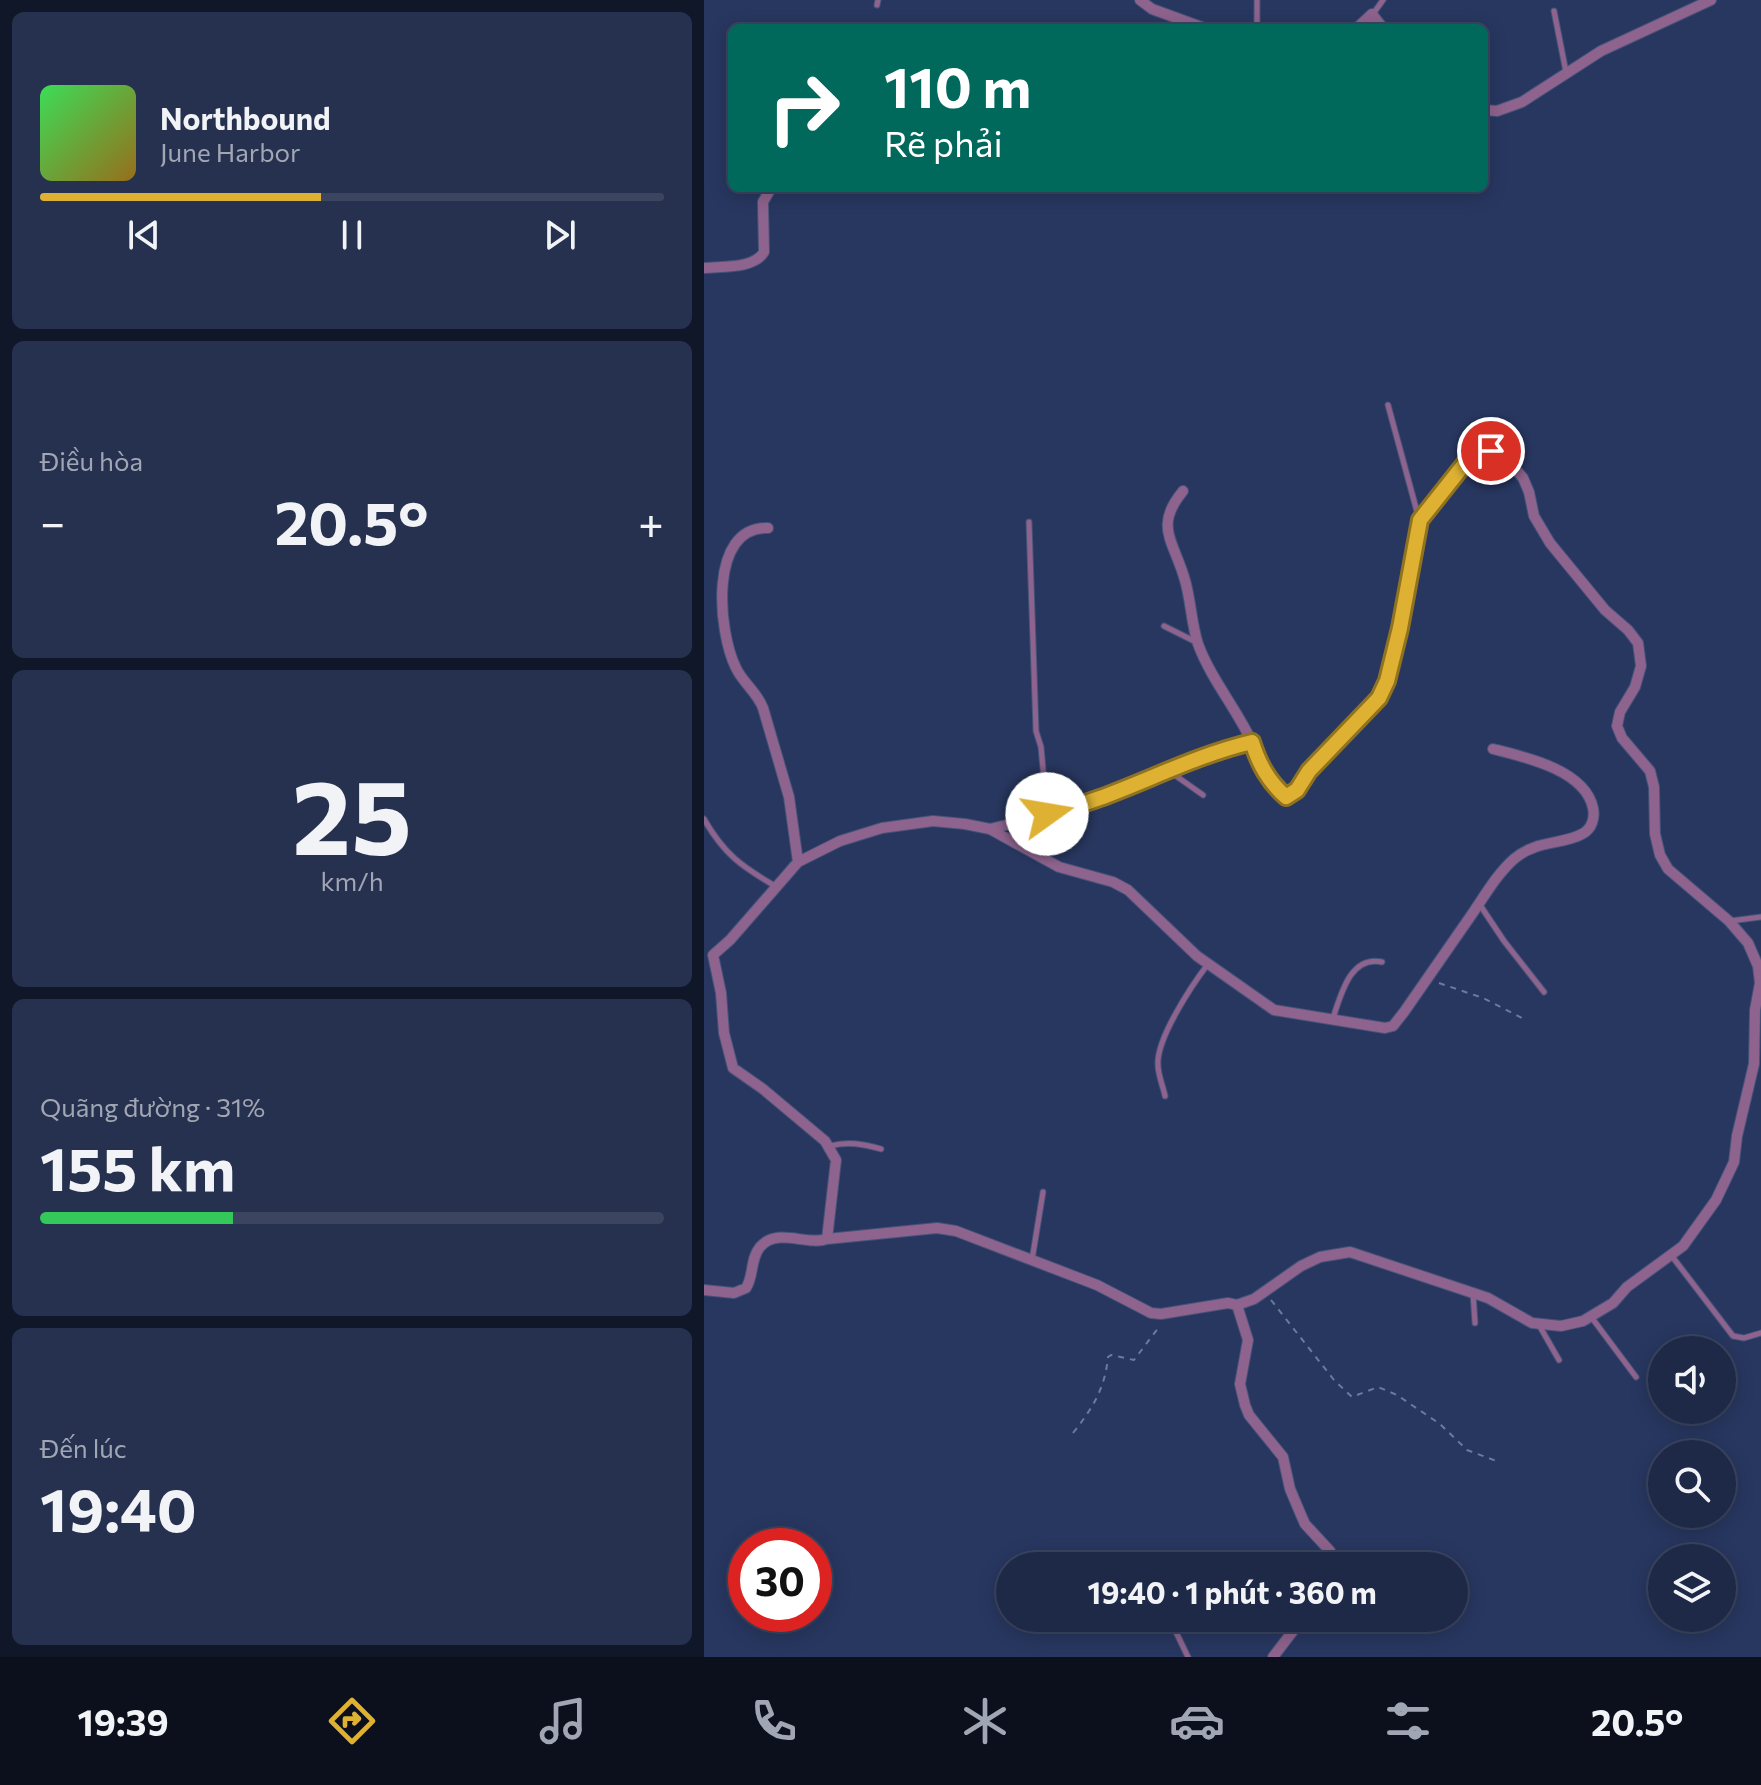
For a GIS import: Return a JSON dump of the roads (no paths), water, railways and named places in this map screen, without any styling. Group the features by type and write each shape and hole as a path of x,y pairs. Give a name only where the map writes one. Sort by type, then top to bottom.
{"street":[{"path":"1140,0 1152,9 1193,24"},
{"path":"1488,110 1511,108 1601,51 1692,4 1711,0"},
{"path":"1361,24 1372,14 1380,24"},
{"path":"704,268 753,263 760,259 764,252 763,202 769,192"},
{"path":"704,1290 734,1293 746,1288 757,1253 772,1239 818,1242 937,1228 972,1235 1097,1285 1151,1313 1170,1314 1228,1303 1237,1305 1266,1292 1301,1266 1320,1257 1350,1252 1473,1292 1538,1325 1561,1326 1591,1317 1613,1303 1627,1287 1683,1246 1728,1180 1754,1064 1760,983 1758,966 1748,943 1729,921 1680,880 1664,862 1655,834 1654,787 1650,771 1622,738 1617,726 1620,712 1635,687 1641,666 1638,643 1605,610 1550,543 1534,516 1523,478 1500,454 1491,451 1480,454 1466,462 1420,520 1400,628 1387,681 1379,698 1309,771 1297,790 1286,797 1264,773 1240,717 1215,680 1197,642 1184,577 1166,520 1170,506 1183,491"},
{"path":"768,528 757,528 740,536 730,551 722,586 725,630 736,669 758,695 763,708 789,797 798,862"},
{"path":"990,829 1083,806 1207,753 1252,742"},
{"path":"827,1239 836,1160 830,1146 763,1089 733,1068 724,1033 721,993 708,955 730,940 798,862 840,841 882,828 933,821 990,829 1059,867 1113,882 1128,890 1208,963 1274,1010 1333,1018 1375,1028 1393,1026 1515,858 1541,845 1582,834 1591,827 1595,815 1592,802 1581,787 1535,759 1493,749"},
{"path":"1237,1305 1248,1340 1240,1384 1245,1405 1249,1415 1283,1457 1290,1489 1305,1524 1330,1552"},
{"path":"1273,1657 1292,1632"}],"lane":[{"path":"1257,0 1257,24"},
{"path":"1372,14 1383,0"},
{"path":"1554,11 1566,73"},
{"path":"1388,405 1420,520"},
{"path":"1029,522 1036,731 1041,747 1047,814"},
{"path":"1164,626 1197,642"},
{"path":"1168,771 1203,795"},
{"path":"704,819 726,852 776,887"},
{"path":"1479,904 1544,992"},
{"path":"1729,921 1761,917"},
{"path":"1333,1018 1351,974 1366,962 1382,962"},
{"path":"1165,1096 1157,1063 1171,1022 1188,989 1208,963"},
{"path":"830,1146 860,1143 881,1149"},
{"path":"1032,1261 1043,1192"},
{"path":"1671,1254 1733,1336 1744,1338 1761,1333"},
{"path":"1473,1292 1475,1323"},
{"path":"1591,1317 1636,1377"},
{"path":"1538,1325 1559,1360"},
{"path":"1176,1632 1188,1657"}]}
